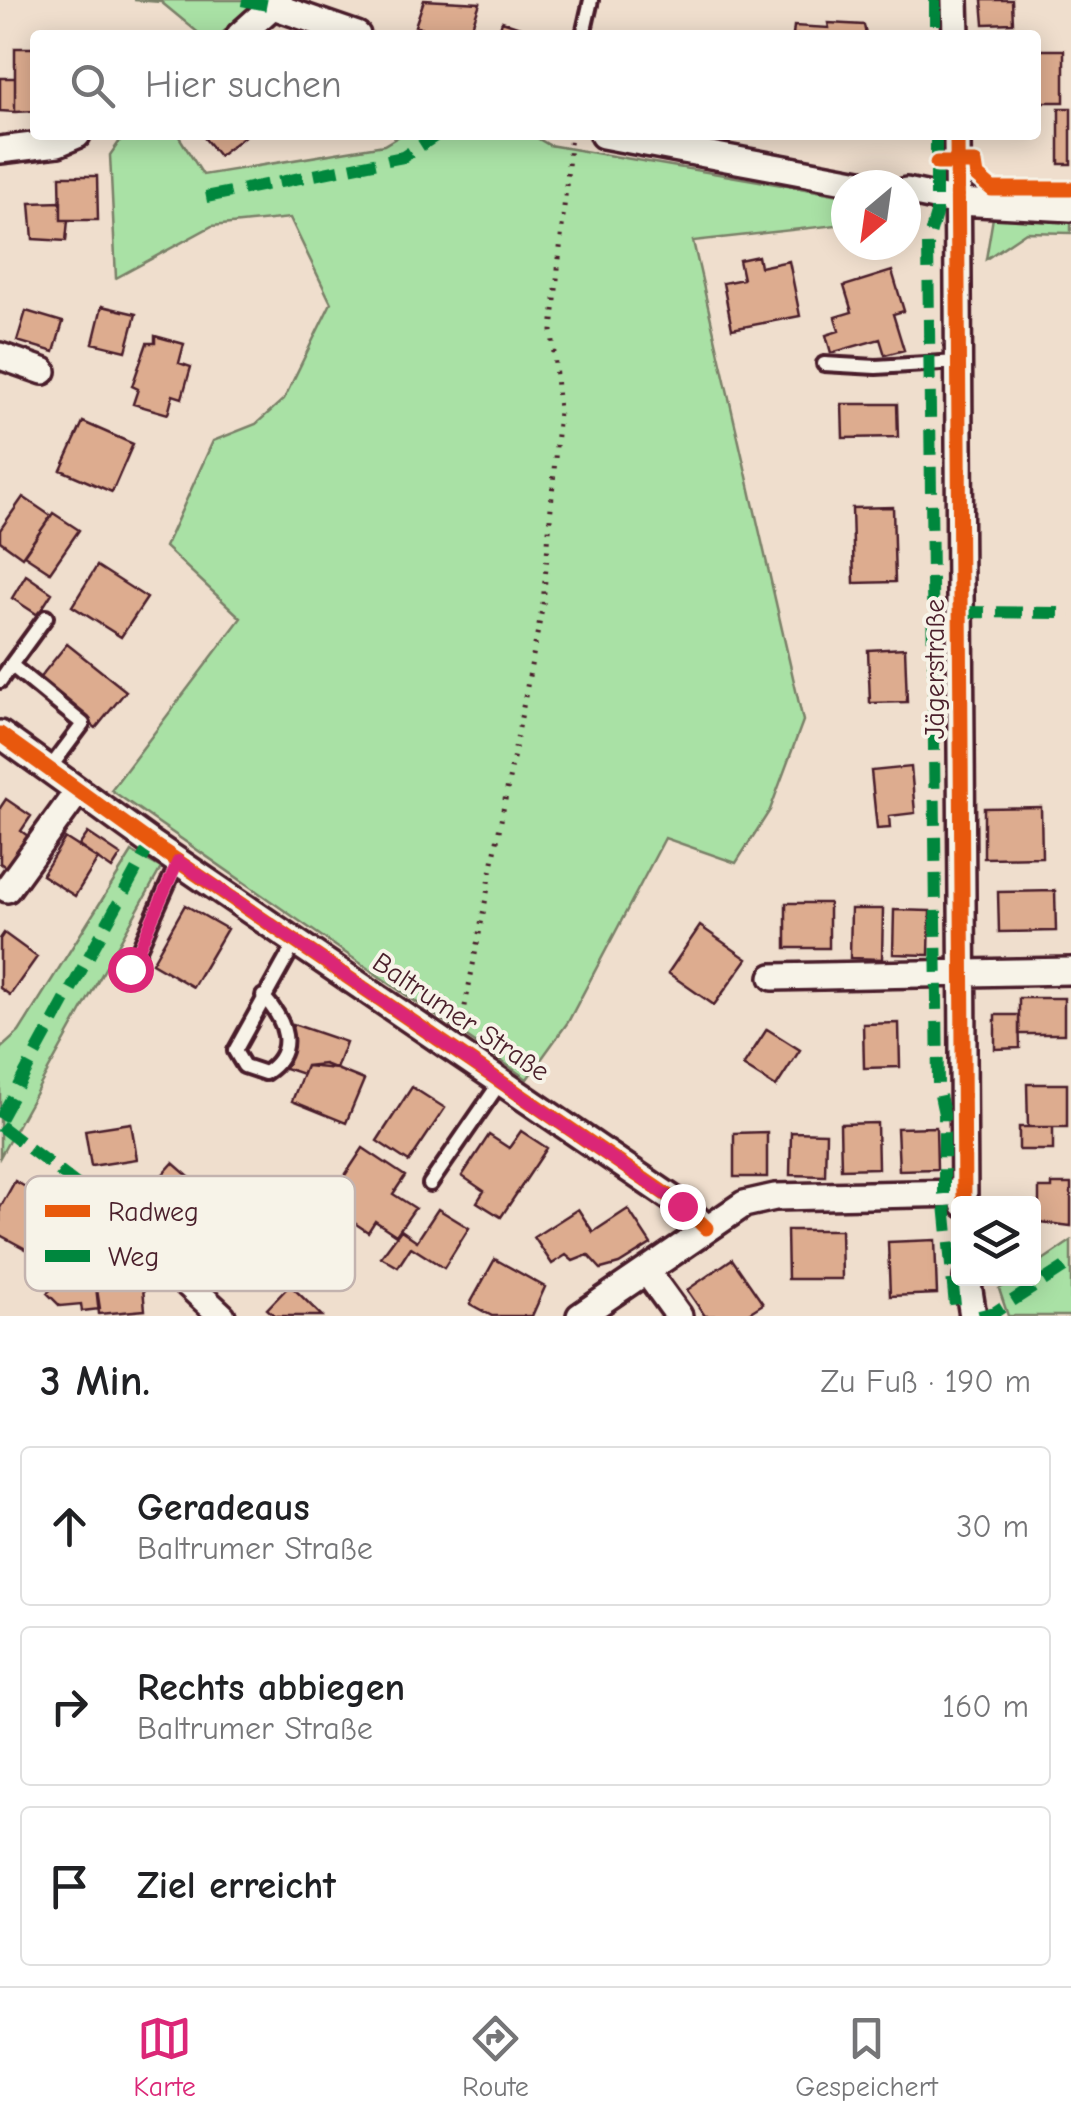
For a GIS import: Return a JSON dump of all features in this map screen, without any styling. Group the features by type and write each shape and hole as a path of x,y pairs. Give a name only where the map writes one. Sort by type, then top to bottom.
{"street":[{"path":"955,0 956,30"},
{"path":"246,30 276,3 345,30"},
{"path":"0,150 65,140"},
{"path":"629,140 831,178"},
{"name":"Jägerstraße","path":"957,140 964,1196"},
{"path":"921,195 958,202 1071,208"},
{"path":"0,356 43,371"},
{"name":"Baltrumer Straße","path":"0,734 178,861 682,1206 706,1228"},
{"path":"4,897 78,791"},
{"path":"773,977 1071,971"},
{"path":"580,1316 744,1204 774,1197 951,1198"},
{"path":"646,1272 679,1316"},
{"path":"968,1286 972,1316"},
{"path":"195,1291 222,1316"}],"lane":[{"path":"583,30 591,0"},
{"path":"824,364 958,362"},
{"path":"0,680 46,617"},
{"path":"12,665 82,724 50,768"},
{"path":"130,969 178,861"},
{"path":"262,996 283,1020 287,1041 276,1066 265,1073 244,1066 235,1051 262,996 296,942"},
{"path":"430,1184 502,1082"}],"path":[{"path":"456,1051 543,604 559,410 552,330 571,140"}],"green space":[{"path":"134,0 258,0 225,30 195,30 161,2"},
{"path":"120,140 181,140 203,175 384,145 392,140 540,140 549,145 831,193 831,226 693,241 803,721 770,810 736,863 665,838 568,1022 527,1079 111,790 241,618 165,547 213,441 256,424 284,399 331,303 290,218 212,226 116,278 110,155"},
{"path":"999,182 1071,182 1071,233 1026,232 986,259"},
{"path":"132,852 161,868 0,1157 0,1049 19,1032"},
{"path":"1071,1241 1071,1316 1008,1316 999,1289 1041,1286 1041,1261"}],"building":[{"path":"424,0 480,3 471,30 427,30 415,26"},
{"path":"982,0 1012,0 1013,23 984,24"},
{"path":"502,21 529,30 499,30"},
{"path":"828,23 864,25 865,30 794,30 794,26 829,28"},
{"path":"15,48 30,48 30,111 15,112"},
{"path":"1041,50 1064,50 1064,102 1041,102"},
{"path":"0,78 15,78 15,112 0,111"},
{"path":"1059,108 1071,108 1071,164 1059,164"},
{"path":"206,140 240,140 219,156"},
{"path":"60,176 97,176 98,220 61,220"},
{"path":"61,202 61,220 68,220 66,241 33,239 30,203"},
{"path":"758,256 760,267 789,261 800,316 732,329 723,283 743,279 739,260"},
{"path":"892,271 904,311 893,314 904,350 885,355 880,339 831,353 826,335 839,331 835,317 852,312 844,286"},
{"path":"102,306 136,314 126,351 93,343"},
{"path":"26,311 63,322 54,352 17,341"},
{"path":"155,336 184,344 179,363 191,367 182,398 173,395 168,414 133,404 138,389 132,386 147,343 155,343"},
{"path":"842,404 897,404 898,437 843,438"},
{"path":"83,422 133,444 112,492 61,470"},
{"path":"23,497 51,516 22,557 0,541 0,530"},
{"path":"893,507 895,582 854,583 852,508"},
{"path":"53,513 79,530 50,572 24,555"},
{"path":"97,566 147,598 121,637 72,606"},
{"path":"26,575 52,593 38,615 12,598"},
{"path":"67,644 126,691 96,728 37,681"},
{"path":"905,648 907,702 870,703 868,650"},
{"path":"911,767 915,813 889,816 890,828 877,829 871,771"},
{"path":"6,799 31,816 21,831 32,839 10,870 0,863 0,808"},
{"path":"1041,807 1042,857 984,858 984,808"},
{"path":"88,833 121,855 112,869 79,846"},
{"path":"65,838 98,859 75,896 42,875"},
{"path":"1055,891 1056,931 999,932 998,892"},
{"path":"786,903 829,903 829,948 786,948"},
{"path":"185,905 227,929 193,987 152,963"},
{"path":"851,909 883,909 882,959 850,958"},
{"path":"894,910 930,911 929,955 893,954"},
{"path":"700,926 747,959 714,1005 668,973"},
{"path":"4,933 37,957 10,995 0,988 0,939"},
{"path":"1019,998 1064,998 1064,1034 1019,1034"},
{"path":"995,1015 1019,1015 1020,1048 995,1049"},
{"path":"899,1023 900,1067 864,1068 863,1024"},
{"path":"293,1024 346,1042 336,1069 306,1066 303,1074 279,1066"},
{"path":"767,1029 800,1050 776,1087 743,1066"},
{"path":"324,1064 364,1080 346,1123 292,1101 306,1066"},
{"path":"1027,1084 1067,1084 1067,1127 1028,1127"},
{"path":"412,1087 445,1108 409,1162 377,1141"},
{"path":"131,1123 137,1159 91,1166 85,1130"},
{"path":"877,1123 878,1168 841,1169 840,1124"},
{"path":"936,1127 937,1169 899,1170 897,1128"},
{"path":"1019,1127 1053,1127 1053,1150 1019,1150"},
{"path":"521,1131 547,1148 501,1217 477,1202 484,1191 462,1176 489,1135 509,1148"},
{"path":"767,1132 767,1177 734,1177 734,1133"},
{"path":"791,1132 826,1133 825,1176 790,1175"},
{"path":"363,1148 405,1176 393,1194 415,1208 396,1235 375,1221 368,1232 355,1223 355,1176 344,1176"},
{"path":"173,1163 188,1176 161,1176"},
{"path":"15,1181 25,1187 25,1248 0,1235 0,1208"},
{"path":"1052,1184 1071,1184 1071,1226 1041,1222 1039,1188 1052,1188"},
{"path":"438,1209 469,1228 444,1268 411,1247 398,1267 381,1257 401,1230 417,1241"},
{"path":"578,1209 593,1232 628,1209 651,1244 619,1264 601,1269 588,1255 573,1261 566,1255 552,1264 534,1237"},
{"path":"787,1230 841,1230 842,1279 788,1279"},
{"path":"935,1240 937,1294 890,1296 888,1242"},
{"path":"495,1259 545,1287 532,1316 492,1316 470,1304"},
{"path":"732,1259 763,1304 744,1316 705,1316 687,1290"},
{"path":"97,1291 143,1291 145,1310 99,1314"},
{"path":"97,1291 100,1309 82,1311 81,1304 60,1306 47,1293"},
{"path":"284,1291 296,1291 322,1316 275,1316 267,1309"}],"marked path":[{"path":"242,0 273,6"},
{"path":"935,0 935,30"},
{"path":"206,197 403,157 429,140"},
{"path":"936,140 936,214 928,242 938,1086 944,1114 944,1194 956,1316"},
{"path":"960,612 1071,613"},
{"path":"0,1119 151,843"},
{"path":"0,1126 66,1176"},
{"path":"979,1316 995,1312 1071,1263"}],"cycle path":[{"path":"957,140 964,1196"},
{"path":"937,163 975,163 977,176 992,189 1071,189"},
{"path":"0,734 151,843 683,1206 706,1228"}],"route":[{"path":"130,969 178,861 682,1206"}]}
